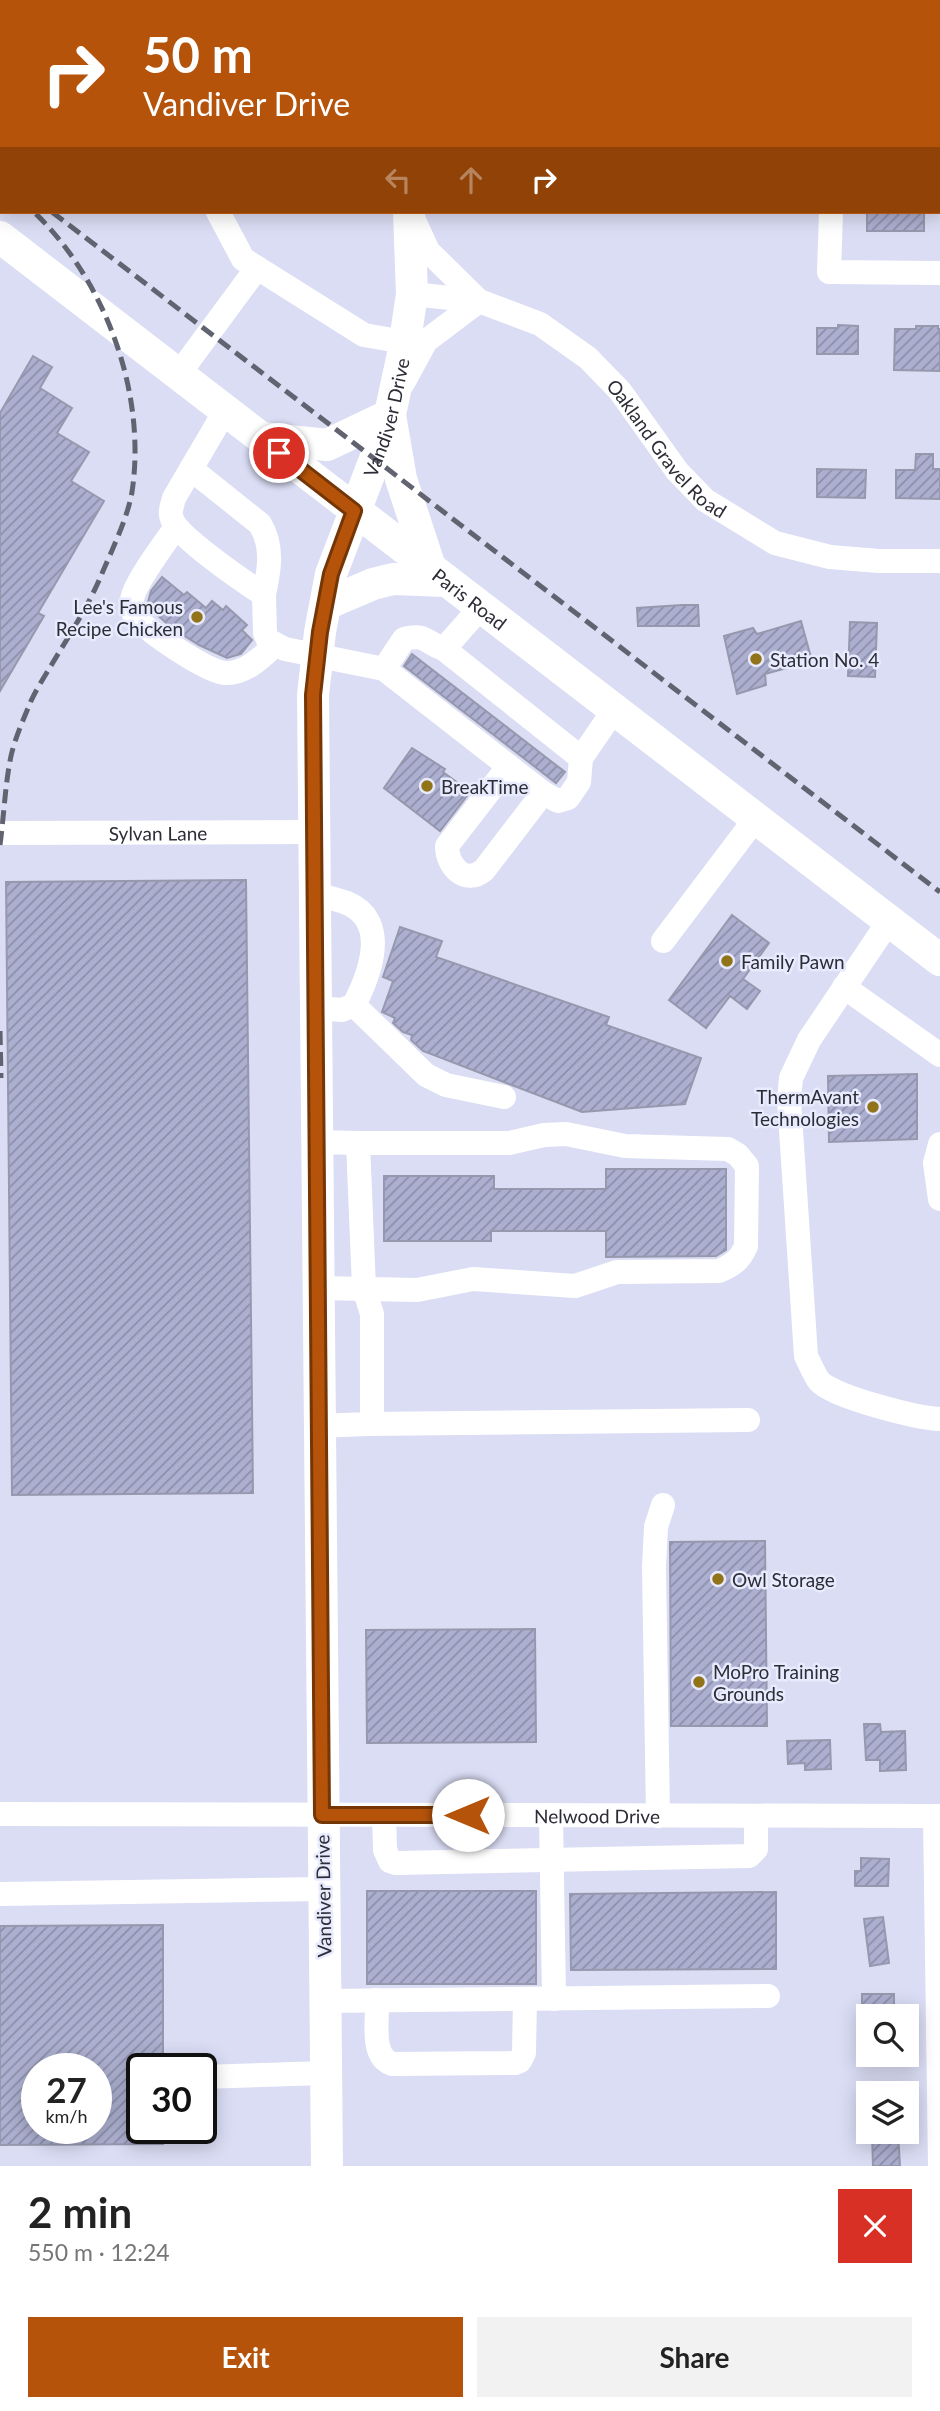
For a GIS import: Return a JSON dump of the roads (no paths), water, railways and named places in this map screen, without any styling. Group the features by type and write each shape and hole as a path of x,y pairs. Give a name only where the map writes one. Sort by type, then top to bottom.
{"main road":[{"name":"Vandiver Drive","path":"327,2166 313,695 331,574 392,408 412,294 410,214"},
{"name":"Paris Road","path":"0,237 940,960"},
{"path":"260,438 327,445 392,408 401,479 438,574 373,584 326,604"}],"street":[{"path":"219,214 243,259 363,335 404,342"},
{"path":"392,408 426,341 479,301 428,251 411,214"},
{"path":"831,214 829,272 940,273"},
{"path":"178,375 257,268"},
{"name":"Oakland Gravel Road","path":"412,294 479,301 540,324 588,358 620,391 677,471 705,500 775,543 830,557 879,561 940,561"},
{"path":"225,411 174,498 170,511 176,527 264,595"},
{"path":"191,469 260,524 268,536 269,568 264,595 265,633 268,640 275,645 384,669 508,767 543,793 558,800 568,798 579,782 581,758 614,710"},
{"path":"176,527 134,594 133,611 137,618 152,632 209,669 226,673 256,663 275,645"},
{"path":"444,649 481,607"},
{"path":"384,669 404,639 416,636 426,638 444,649 581,758"},
{"path":"508,767 447,846 449,863 457,871 477,876 484,870 543,793"},
{"path":"663,941 756,818"},
{"name":"Sylvan Lane","path":"0,833 314,832"},
{"path":"315,894 348,903 363,913 371,928 374,945 370,965 354,1005 342,1010 316,1008"},
{"path":"889,920 809,1040 791,1078 789,1100 806,1356 820,1382 836,1391 883,1407 940,1419"},
{"path":"844,987 940,1055"},
{"path":"354,1005 426,1075 446,1085 504,1097"},
{"path":"317,1142 509,1143 544,1135 566,1134 625,1146 727,1149 738,1155 747,1166 746,1246 741,1258 719,1271 617,1272 575,1286 473,1279 417,1290 318,1288"},
{"path":"358,1143 363,1288 372,1314 372,1416 367,1424"},
{"path":"940,1143 935,1163 940,1199"},
{"path":"319,1426 748,1420"},
{"path":"658,1816 654,1567 656,1527 663,1504"},
{"name":"Nelwood Drive","path":"0,1814 937,1816"},
{"path":"384,1815 385,1850 390,1861 396,1863 750,1856 756,1849 756,1816"},
{"path":"551,1815 554,1999"},
{"path":"937,1816 940,2166"},
{"path":"0,1894 323,1889"},
{"path":"324,2001 768,1996"},
{"path":"377,2000 378,2051 386,2062 487,2064 514,2063 523,2057 525,1999"},
{"path":"217,2076 325,2073"}],"railway":[{"path":"0,845 9,767 17,735 33,697 85,609 116,542 132,492 135,454 133,416 115,340 100,304 81,271 59,239 36,214"},
{"path":"55,214 940,892"},
{"path":"0,1031 1,1078"}],"place":[{"name":"Lee's Famous Recipe Chicken","path":"197,617"},
{"name":"Station No. 4","path":"756,659"},
{"name":"BreakTime","path":"427,786"},
{"name":"Family Pawn","path":"727,961"},
{"name":"ThermAvant Technologies","path":"873,1107"},
{"name":"Owl Storage","path":"718,1579"},
{"name":"MoPro Training Grounds","path":"699,1682"}]}
